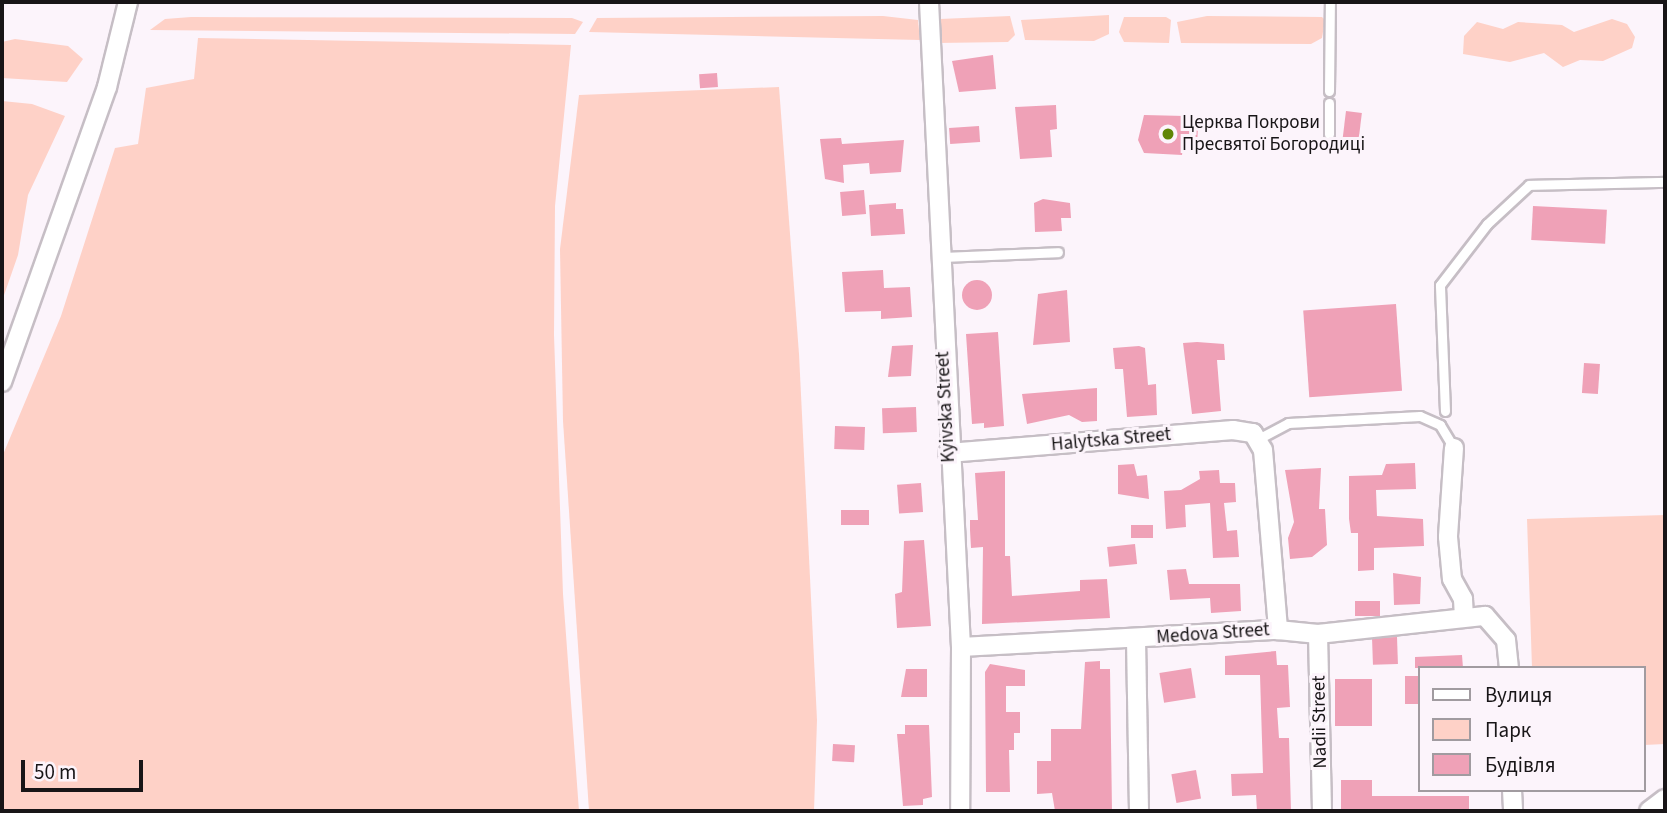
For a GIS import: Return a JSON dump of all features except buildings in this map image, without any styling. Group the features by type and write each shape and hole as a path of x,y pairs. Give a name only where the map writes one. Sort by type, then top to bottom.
{"street":[{"path":"2,382 107,87 128,2"},
{"name":"Kyivska Street","path":"929,2 948,453 961,646 960,811"},
{"name":"Halytska Street","path":"948,453 1233,430 1261,444"},
{"path":"1261,444 1278,630"},
{"path":"1454,448 1448,537 1452,579 1463,599 1464,617 1485,616 1506,640 1509,666"},
{"name":"Medova Street","path":"961,646 1278,630 1318,634 1464,617"},
{"name":"Nadii Street","path":"1318,634 1322,811"},
{"path":"1136,639 1139,811"},
{"path":"1512,792 1513,811"},
{"path":"1649,811 1665,799"}],"lane":[{"path":"1329,91 1330,2"},
{"path":"1329,103 1329,134"},
{"path":"1445,411 1440,285 1488,224 1529,185 1665,181"},
{"path":"939,257 1058,252"},
{"path":"1261,444 1288,423 1420,416 1440,425 1454,448"}],"green space":[{"path":"1109,15 1109,34 1094,41 1025,40 1021,20"},
{"path":"883,16 918,20 920,40 589,32 597,18"},
{"path":"1010,16 1015,35 1008,42 937,43 940,19"},
{"path":"1207,16 1322,17 1325,20 1322,38 1311,44 1181,43 1177,22"},
{"path":"1124,17 1166,17 1171,20 1169,43 1124,42 1119,32"},
{"path":"572,18 583,22 575,34 150,30 165,19"},
{"path":"1612,19 1627,24 1635,37 1632,48 1603,61 1580,60 1563,67 1544,53 1510,62 1463,54 1464,36 1477,22 1503,29 1518,22 1562,25 1574,32"},
{"path":"198,38 571,45 555,206 554,335 563,594 579,811 2,811 2,457 61,316 115,148 138,144 146,88 194,79"},
{"path":"15,39 68,46 83,59 67,82 2,78 2,42"},
{"path":"779,87 799,354 817,720 814,811 589,811 563,421 560,249 579,95"},
{"path":"2,101 32,104 65,116 28,195 18,255 2,301"},
{"path":"1665,515 1665,744 1646,745 1646,666 1532,666 1527,519"}],"place":[{"name":"Церква Покрови Пресвятої Богородиці","path":"1168,134"}]}
